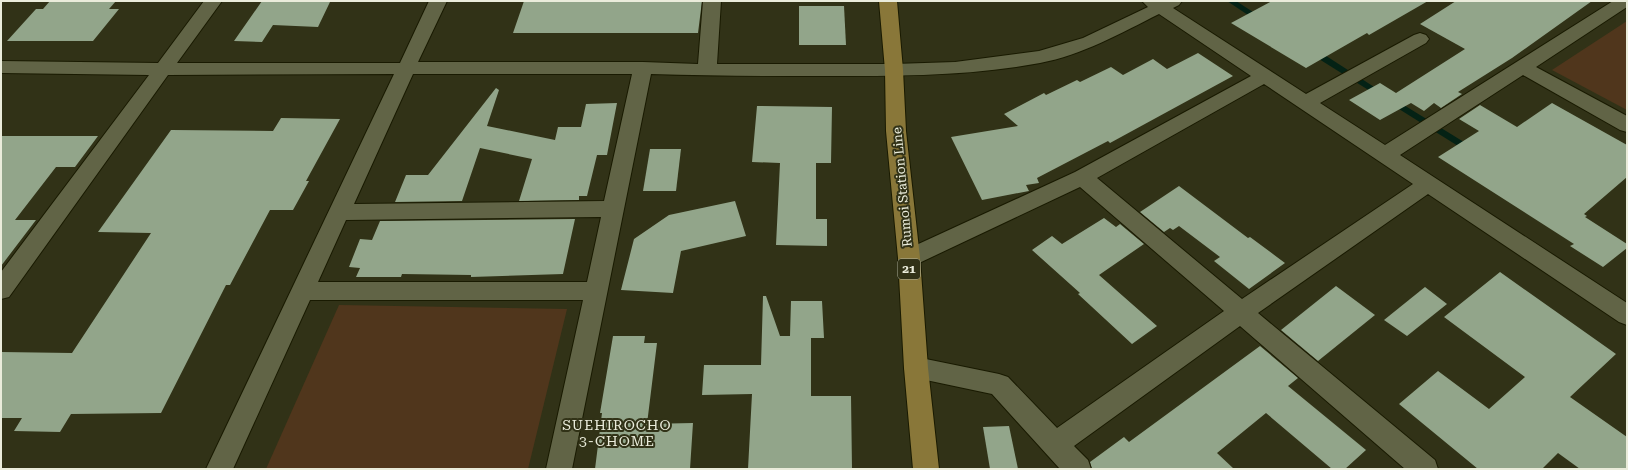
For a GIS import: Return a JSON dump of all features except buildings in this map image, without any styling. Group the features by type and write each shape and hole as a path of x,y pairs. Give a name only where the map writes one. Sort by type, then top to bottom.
{"main road":[{"name":"Rumoi Station Line","path":"888,1 894,70 896,131 926,469"}],"street":[{"path":"1,290 213,1"},
{"path":"219,469 438,1"},
{"path":"707,70 712,1"},
{"path":"1385,155 1625,1"},
{"path":"1,67 162,69 407,67 643,68 707,70 894,70 955,68 1040,57 1089,42 1162,3 1265,76 1627,315"},
{"path":"1306,103 1420,39"},
{"path":"1522,67 1627,125"},
{"path":"559,469 643,68"},
{"path":"908,258 1082,177 1265,76"},
{"path":"1082,177 1425,469"},
{"path":"1056,444 1241,312 1428,184"},
{"path":"339,212 613,209"},
{"path":"302,291 596,291"},
{"path":"916,368 999,384 1078,469"}],"shaded area":[{"path":"1627,21 1627,110 1552,70"},
{"path":"339,305 567,309 528,469 266,469"}],"waterway":[{"path":"1231,1 1260,19"},
{"path":"1314,52 1381,94"},
{"path":"1394,102 1469,149"}],"district":[{"name":"SUEHIROCHO 3-CHOME","path":"617,434"}]}
